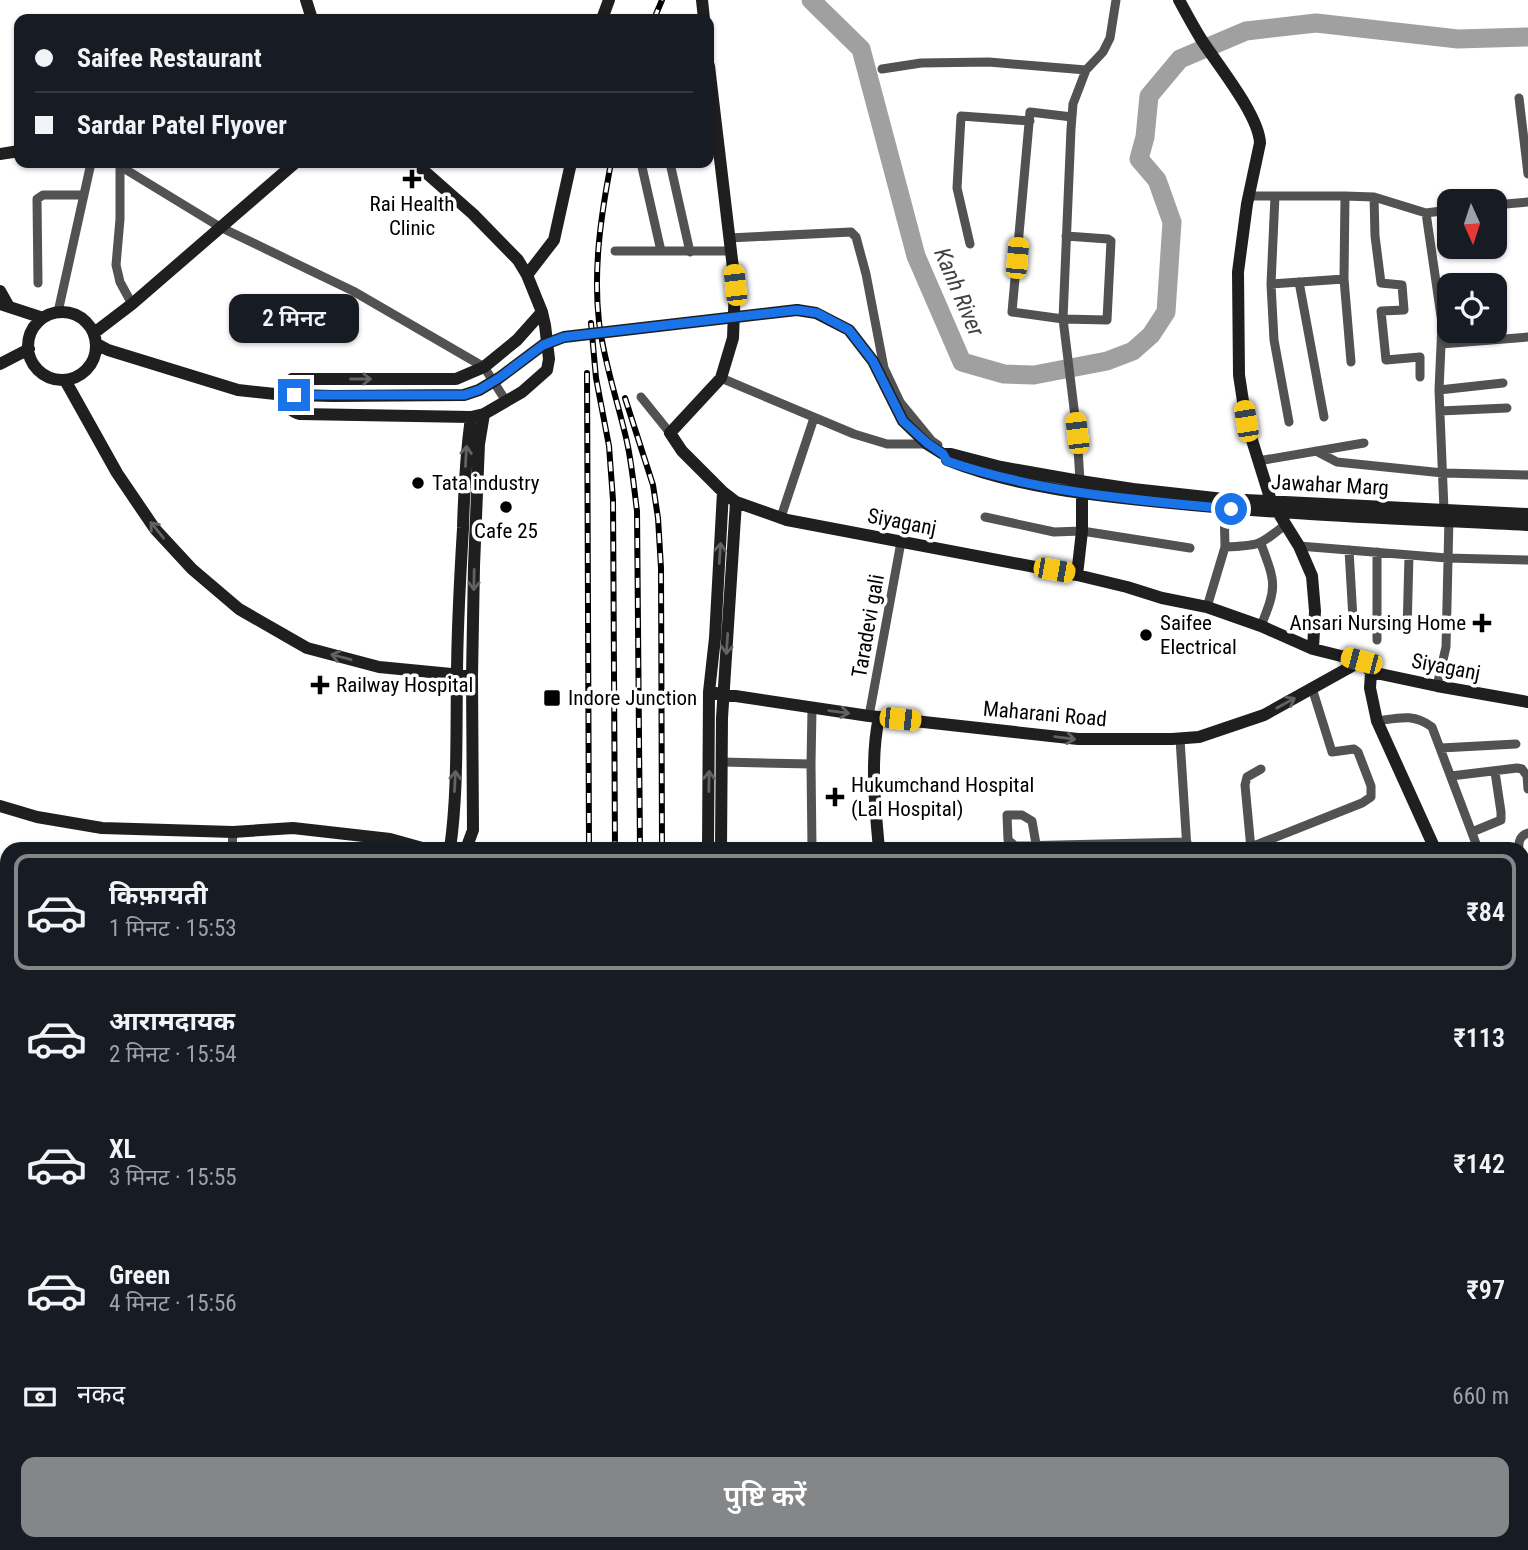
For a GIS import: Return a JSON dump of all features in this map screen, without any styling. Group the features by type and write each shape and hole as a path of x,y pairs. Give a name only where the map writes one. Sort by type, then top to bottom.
{"street":[{"path":"1077,575 1082,531 1082,487 1063,319 1072,117 1073,104 1086,70 1103,52 1110,38 1116,0"},
{"path":"1179,0 1253,118 1260,134 1238,272 1239,375 1246,421 1258,461 1275,507 1299,546 1312,576 1315,611 1313,649"},
{"path":"882,69 921,63 989,62 1086,70"},
{"path":"1519,98 1528,174"},
{"path":"1066,236 1108,239 1112,243 1108,320 1063,319 1012,312 1030,112 1072,117"},
{"path":"970,244 957,188 961,116 1030,121"},
{"path":"641,397 670,433 721,378 733,338 735,285 714,131"},
{"path":"58,312 91,168"},
{"path":"118,168 120,219 116,265 120,282 132,304"},
{"path":"124,168 220,227 353,291 484,367 506,401"},
{"path":"289,168 95,339 93,361 88,368 74,378 65,380 45,375 37,368 29,349 32,331 43,318 58,312 79,317 88,324 95,339 108,350 238,390 294,395 464,395 499,378 543,345 564,337 797,310 817,313 849,330 873,361 903,421 927,443 947,454"},
{"path":"279,394 294,413 300,414 477,415 522,393 547,370 549,359 542,312 518,260 473,214 421,168"},
{"path":"527,275 554,240 570,168"},
{"path":"642,168 661,251"},
{"path":"671,168 690,252"},
{"path":"38,283 37,199 43,195 84,195"},
{"path":"1345,195 1344,279 1352,362"},
{"path":"1250,196 1374,197 1426,213 1437,212"},
{"path":"1275,196 1271,284 1274,340 1289,422"},
{"path":"1374,197 1375,236 1381,283 1402,285 1404,310 1381,311 1386,360 1420,357 1420,377"},
{"path":"1507,204 1528,202"},
{"path":"1426,213 1442,323 1439,390 1447,514 1446,647 1437,686"},
{"path":"729,237 854,234 866,274 884,368 900,402 932,441 947,454"},
{"path":"615,251 731,251"},
{"path":"1271,284 1344,279"},
{"path":"1299,282 1324,417"},
{"path":"0,291 5,306 43,318"},
{"path":"279,394 292,379 456,379 484,367 517,340 542,312"},
{"path":"1441,344 1528,337"},
{"path":"0,364 29,349"},
{"path":"721,378 854,434 887,444 927,443"},
{"path":"65,380 117,473 155,529 192,569 239,609 307,648 379,667 472,676"},
{"path":"1439,390 1503,383"},
{"path":"1440,411 1507,408"},
{"path":"451,842 457,753 457,676 467,444 477,415"},
{"path":"476,842 473,830 472,676 479,444 477,415"},
{"path":"781,517 814,418"},
{"name":"Siyaganj","path":"670,433 682,451 736,502 781,517 1127,587 1207,607 1261,626 1313,649 1361,661"},
{"path":"1258,461 1364,443"},
{"path":"1316,451 1337,462 1443,473 1528,475"},
{"name":"Jawahar Marg","path":"947,454 947,461 1008,479 1133,489 1224,504 1447,514 1528,514"},
{"path":"708,842 709,692 715,638 723,492"},
{"path":"721,842 723,694 736,502"},
{"path":"1207,607 1225,547 1224,504"},
{"path":"1447,514 1528,525"},
{"path":"985,517 1054,532 1082,531 1190,548"},
{"path":"1225,547 1261,544 1286,524"},
{"name":"Taradevi gali","path":"874,717 901,542"},
{"path":"1261,544 1272,572 1274,589 1261,626"},
{"path":"1299,546 1447,558 1528,560"},
{"path":"1349,550 1353,619"},
{"path":"1377,552 1377,640"},
{"path":"1407,632 1409,555"},
{"path":"1361,661 1371,672 1370,688 1377,721 1432,842"},
{"name":"Maharani Road","path":"709,692 874,717 1078,739 1180,738 1199,737 1264,715 1361,661"},
{"name":"Siyaganj","path":"1371,672 1528,702"},
{"path":"1266,842 1371,797 1371,786 1358,752 1354,749 1332,752 1312,688"},
{"path":"812,709 813,842"},
{"path":"874,717 879,842"},
{"path":"1377,721 1407,717 1422,720 1432,727 1476,842"},
{"path":"1180,738 1187,842"},
{"path":"1441,748 1516,744"},
{"path":"722,762 811,764"},
{"path":"1451,776 1517,768 1522,769 1527,776 1528,789"},
{"path":"1250,842 1245,785 1247,777 1261,769"},
{"path":"1472,832 1501,820 1495,772"},
{"path":"0,806 37,817 102,828 233,832 293,828 400,842"},
{"path":"469,842 473,830"},
{"path":"232,842 233,832"}],"waterway":[{"name":"Kanh River","path":"811,0 861,49 916,256 962,362 1004,374 1034,375 1107,361 1133,351 1151,335 1166,312 1172,222 1157,180 1139,159 1145,137 1149,96 1180,59 1246,31 1316,23 1458,39 1528,37"}],"railway":[{"path":"656,14 662,0"},
{"path":"610,168 599,242 597,302 604,352 629,451 637,511 640,842"},
{"path":"591,323 596,378 609,446 613,500 615,842"},
{"path":"587,373 589,842"},
{"path":"625,398 653,485 658,518 661,568 662,842"}],"place":[{"name":"Rai Health Clinic","path":"412,179"},
{"name":"Tata industry","path":"418,483"},
{"name":"Cafe 25","path":"506,507"},
{"name":"Ansari Nursing Home","path":"1482,623"},
{"name":"Saifee Electrical","path":"1146,635"},
{"name":"Railway Hospital","path":"320,685"},
{"name":"Indore Junction","path":"552,698"},
{"name":"Hukumchand Hospital (Lal Hospital)","path":"835,797"}],"route":[{"path":"294,395 464,395 499,378 543,345 564,337 797,310 817,313 849,330 873,361 903,421 943,454 947,461 1008,479 1089,495 1231,509"}]}
